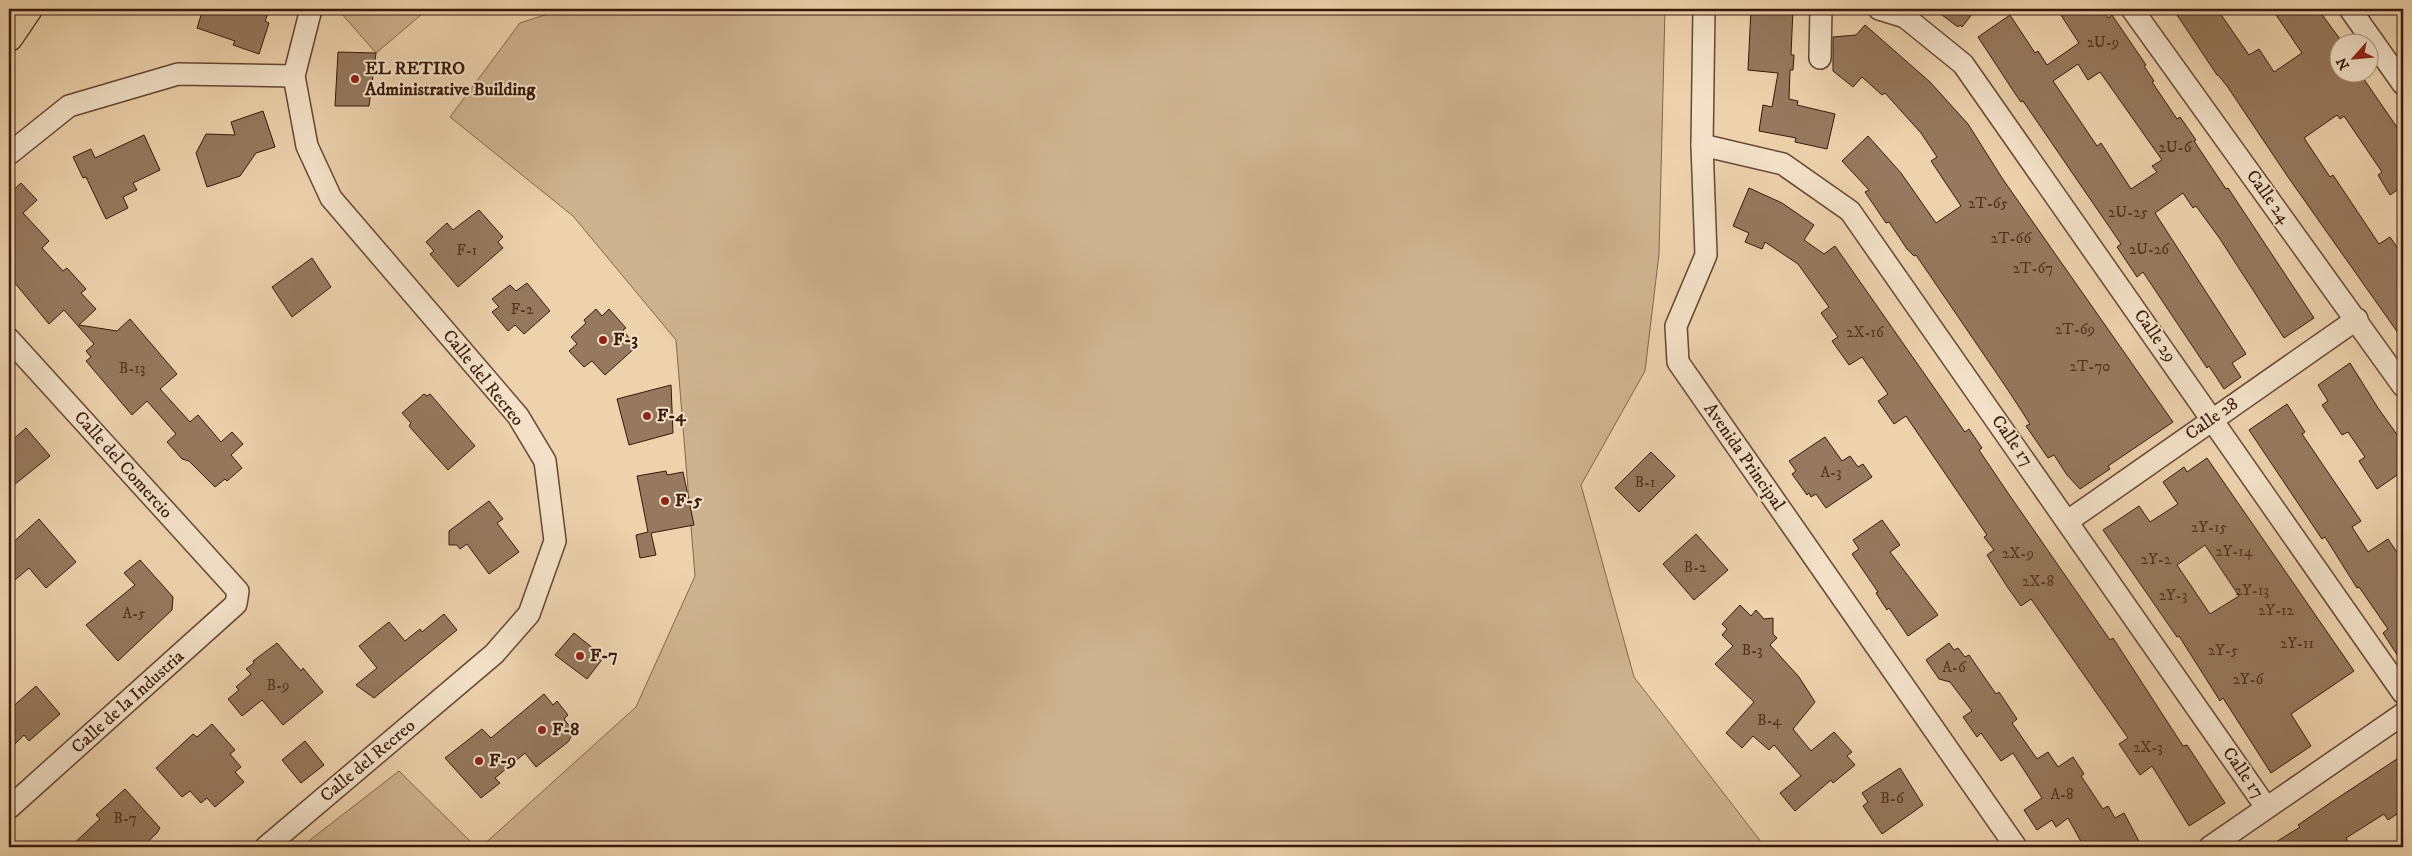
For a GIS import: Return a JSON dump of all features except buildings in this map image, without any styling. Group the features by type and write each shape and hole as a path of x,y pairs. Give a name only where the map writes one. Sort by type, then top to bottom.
{"highway":[{"path":"9,37 28,9"}],"street":[{"name":"Calle del Recreo","path":"266,847 494,654 529,614 555,542 545,461 518,416 331,198 307,146 294,76 311,9"},
{"name":"Avenida Principal","path":"1704,9 1702,145 1706,255 1676,326 1678,362 2016,847"},
{"path":"1820,58 1822,9"},
{"name":"Calle 29","path":"1879,9 1905,17 1963,64 2403,693"},
{"name":"Calle 24","path":"2132,9 2403,386"},
{"path":"2350,9 2403,84"},
{"path":"9,154 69,106 178,74 294,76"},
{"name":"Calle 17","path":"1702,145 1783,164 1850,211 2266,807"},
{"name":"Calle 28","path":"2068,521 2212,418 2357,320"},
{"name":"Calle del Comercio","path":"9,339 238,591"},
{"name":"Calle de la Industria","path":"9,808 236,604 238,591"},
{"name":"Calle 17","path":"2210,847 2403,714"}],"shaded area":[{"path":"346,9 428,9 376,53 341,13"},
{"path":"563,9 1665,9 1659,254 1645,371 1581,485 1634,677 1765,847 481,847 636,707 695,576 676,340 573,216 450,117 520,23"},
{"path":"399,771 476,847 301,847"}],"place":[{"name":"EL RETIRO Administrative Building","path":"355,79"},
{"name":"F-3","path":"603,340"},
{"name":"F-4","path":"647,416"},
{"name":"F-5","path":"665,501"},
{"name":"F-7","path":"580,656"},
{"name":"F-8","path":"542,730"},
{"name":"F-9","path":"479,761"}]}
